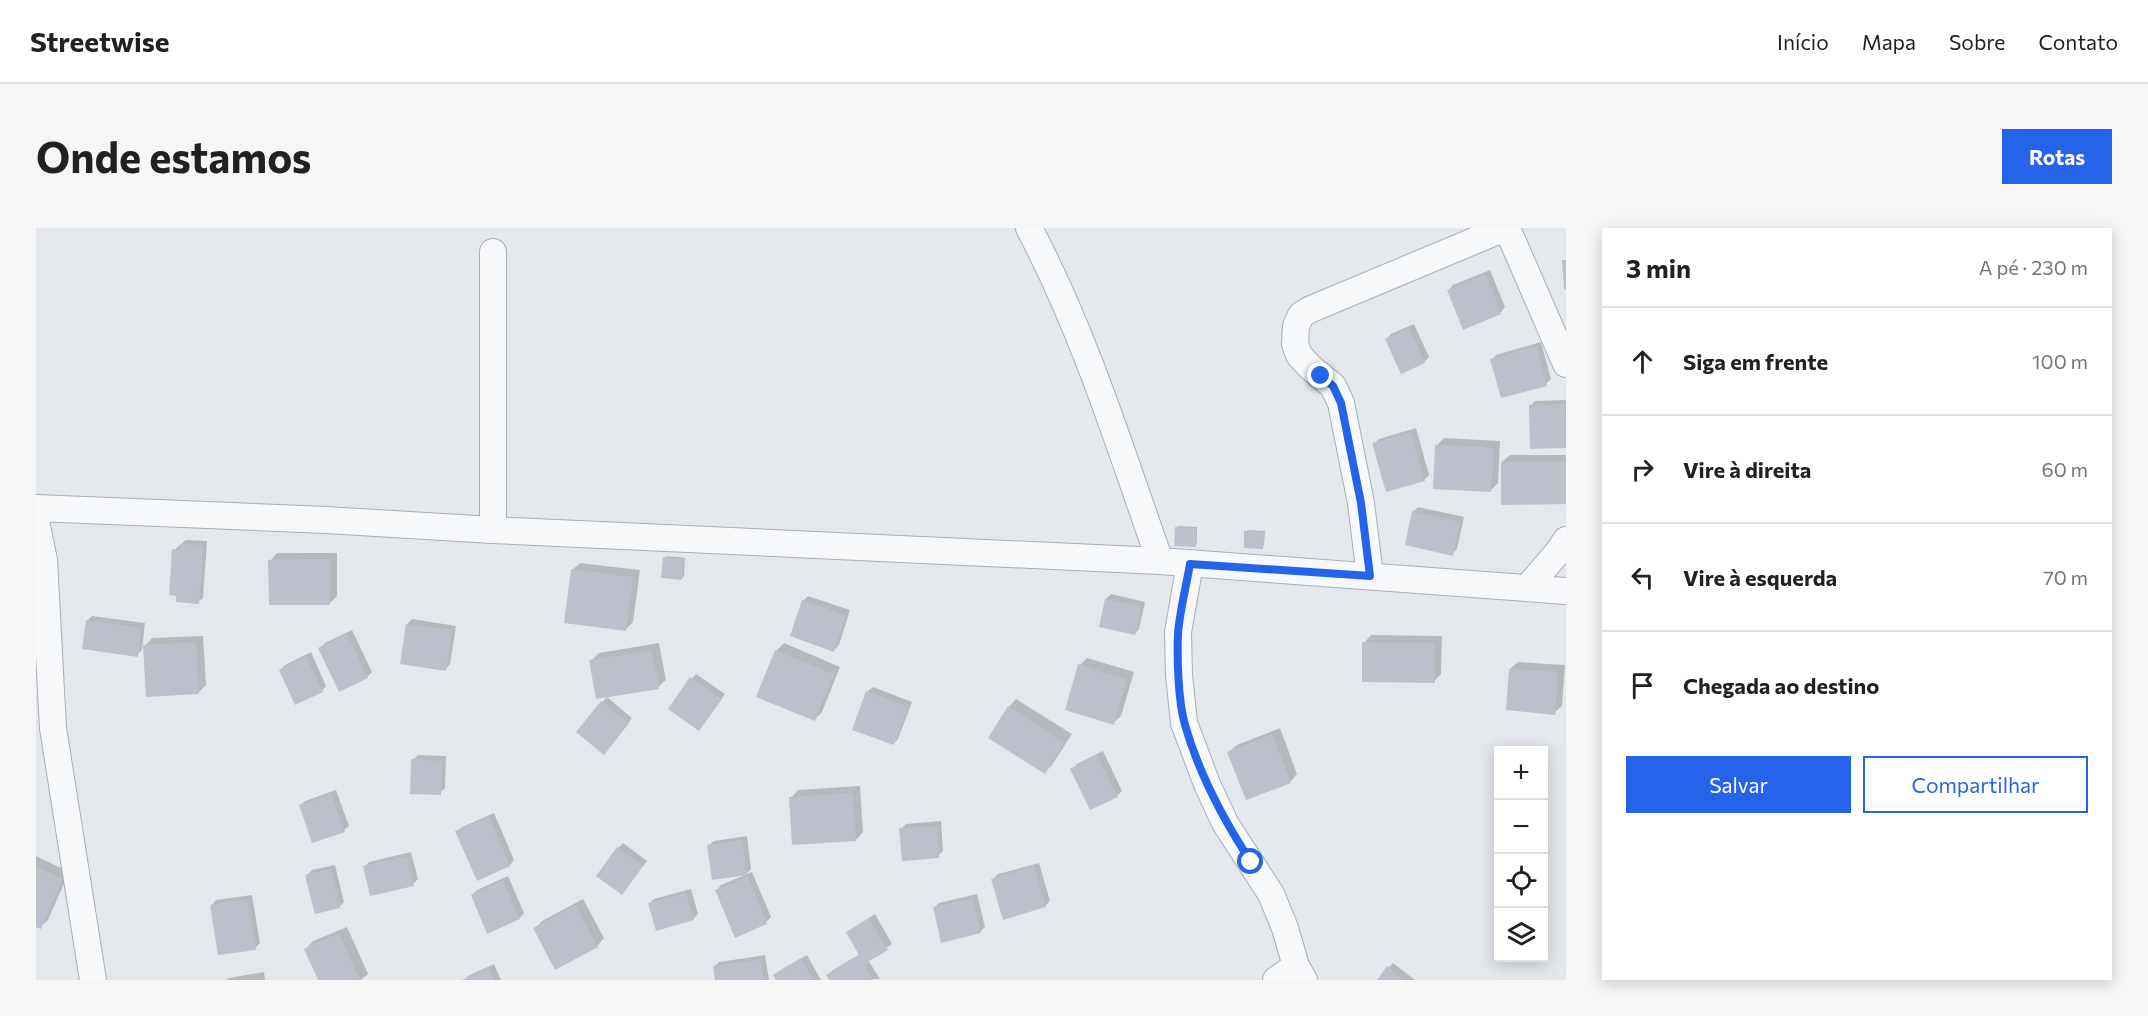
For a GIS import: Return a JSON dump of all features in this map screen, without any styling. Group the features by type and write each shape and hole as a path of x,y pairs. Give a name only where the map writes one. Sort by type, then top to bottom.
{"street":[{"path":"1029,228 1062,294 1088,356 1160,561"},
{"path":"1370,576 1361,503 1341,403 1333,386 1310,368 1299,355 1295,344 1296,326 1301,315 1506,228 1566,364"},
{"path":"493,252 493,530"},
{"path":"36,508 1160,561 1566,591"},
{"path":"36,521 44,560 52,728 93,980"},
{"path":"1528,587 1566,540"},
{"path":"1190,564 1178,632 1179,675 1184,723 1207,784 1225,823 1271,894 1285,928 1292,975"}],"building":[{"path":"1562,260 1566,260 1566,289 1564,290"},
{"path":"1486,274 1501,314 1463,330 1447,290"},
{"path":"1409,328 1425,363 1401,374 1385,339"},
{"path":"1537,346 1547,386 1501,398 1490,359"},
{"path":"1565,404 1566,448 1530,449 1529,405"},
{"path":"1411,432 1425,481 1386,492 1372,443"},
{"path":"1435,445 1494,448 1491,492 1433,489"},
{"path":"1566,461 1566,504 1501,505 1501,462"},
{"path":"1412,511 1460,522 1453,556 1405,545"},
{"path":"1175,527 1196,528 1196,547 1174,546"},
{"path":"1244,531 1264,532 1263,549 1244,548"},
{"path":"180,544 203,545 199,604 176,602 176,596 169,595 172,549 180,550"},
{"path":"663,557 684,559 682,580 661,578"},
{"path":"330,559 330,605 269,605 268,560"},
{"path":"571,569 633,577 626,631 564,623"},
{"path":"1105,599 1141,606 1135,635 1099,627"},
{"path":"802,600 846,615 834,652 790,636"},
{"path":"86,620 141,628 138,657 82,649"},
{"path":"406,624 452,630 446,671 400,664"},
{"path":"347,634 368,678 339,692 318,648"},
{"path":"196,642 199,694 146,697 143,645"},
{"path":"1362,642 1435,643 1435,683 1362,682"},
{"path":"652,650 659,689 596,699 589,660"},
{"path":"775,650 834,674 815,721 756,697"},
{"path":"306,656 323,692 295,705 279,670"},
{"path":"1078,664 1127,680 1114,725 1065,710"},
{"path":"1509,669 1558,672 1555,715 1506,710"},
{"path":"690,677 722,699 699,731 668,709"},
{"path":"866,691 908,707 894,745 852,730"},
{"path":"601,701 629,723 604,755 576,732"},
{"path":"1008,706 1065,742 1045,774 988,738"},
{"path":"1272,734 1291,783 1246,800 1227,752"},
{"path":"1097,755 1118,797 1090,810 1070,769"},
{"path":"411,759 442,761 441,795 410,794"},
{"path":"853,793 856,841 792,845 789,797"},
{"path":"331,794 345,832 312,843 299,805"},
{"path":"489,816 510,866 477,881 455,831"},
{"path":"937,826 939,858 902,861 899,828"},
{"path":"742,840 747,875 712,880 707,845"},
{"path":"617,847 643,866 622,895 596,876"},
{"path":"407,856 414,886 370,896 363,866"},
{"path":"1034,866 1046,907 1003,920 991,879"},
{"path":"36,867 63,879 41,929 36,927"},
{"path":"331,869 340,908 315,914 305,875"},
{"path":"748,876 767,924 735,938 715,890"},
{"path":"503,880 520,919 487,934 471,895"},
{"path":"686,893 694,920 656,931 648,903"},
{"path":"973,898 981,933 941,943 933,907"},
{"path":"248,899 256,950 218,955 210,905"},
{"path":"575,905 598,947 555,970 533,928"},
{"path":"869,918 888,950 864,964 873,980 829,980 826,975 859,955 846,932"},
{"path":"339,933 360,980 318,980 304,949"},
{"path":"801,958 814,980 776,980 773,975"},
{"path":"761,959 764,980 715,980 713,966"},
{"path":"1387,966 1404,980 1377,980"},
{"path":"489,968 495,980 462,980"}],"route":[{"path":"1251,862 1225,823 1207,784 1184,723 1179,675 1178,632 1190,564 1370,576 1361,503 1341,403 1333,386 1321,376"}]}
